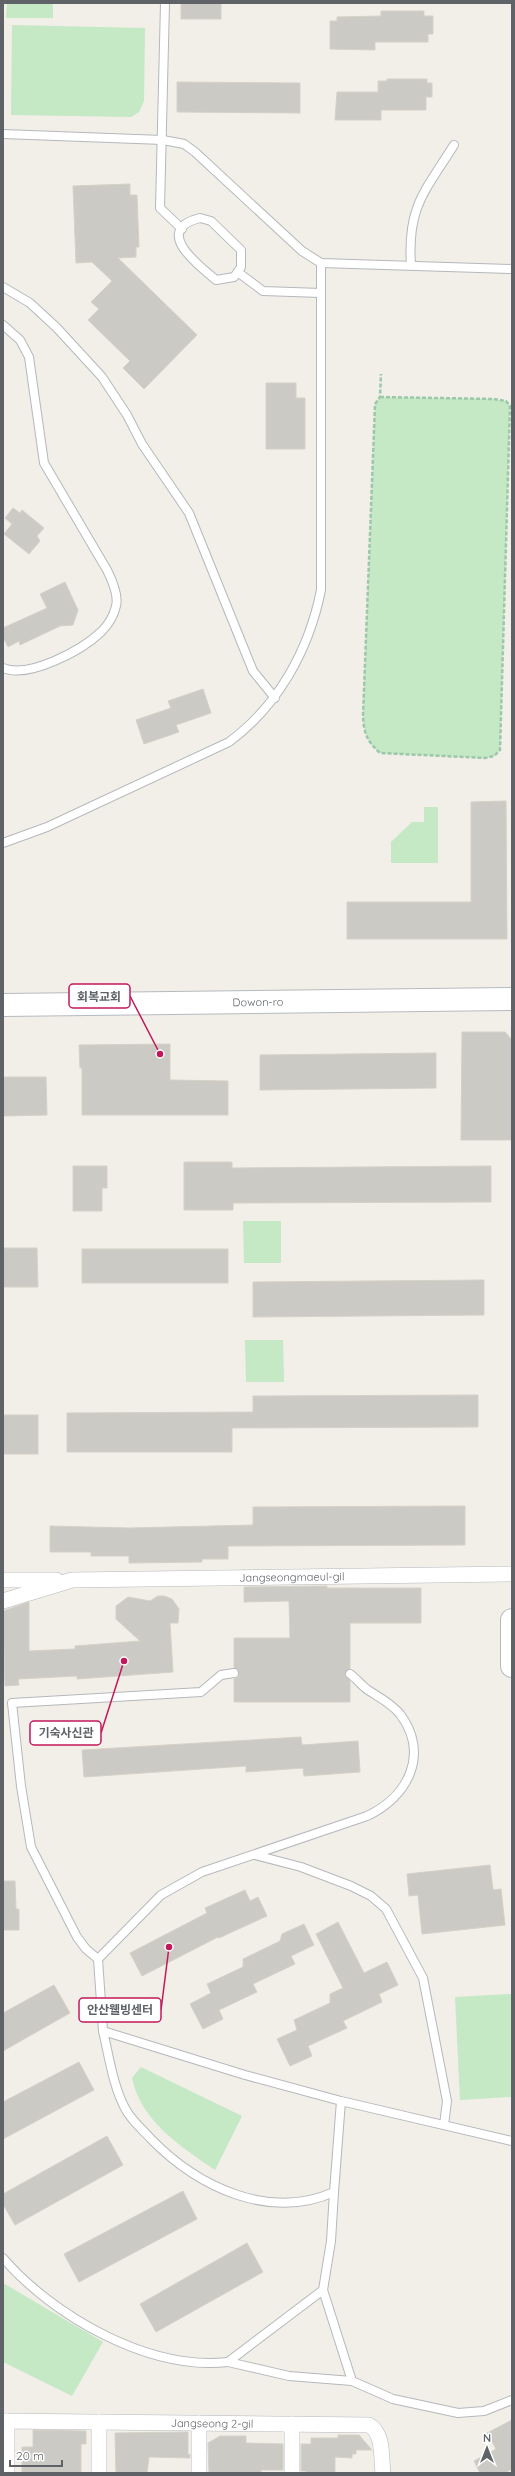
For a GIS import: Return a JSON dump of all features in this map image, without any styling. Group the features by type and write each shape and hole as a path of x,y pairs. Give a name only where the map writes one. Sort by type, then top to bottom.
{"street":[{"name":"Dowon-ro","path":"3,1005 512,999"},
{"name":"Jangseongmaeul-gil","path":"3,1580 512,1574"},
{"name":"Jangseongmaeul-gil","path":"3,1601 72,1580"},
{"path":"512,1626 512,1666"},
{"path":"5,2421 7,2473"},
{"name":"Jangseong 2-gil","path":"5,2421 368,2425 375,2428 378,2434 383,2473"},
{"path":"99,2422 99,2473"},
{"path":"199,2424 199,2473"},
{"path":"292,2424 292,2473"}],"lane":[{"path":"165,3 163,140 160,208 182,229"},
{"path":"3,134 163,140 184,144 195,152 302,251 321,263 512,269"},
{"path":"411,265 410,230 419,201 454,145"},
{"path":"207,218 211,221 241,250 243,262 239,273 229,279 216,280 183,250 180,238 182,229 192,220 207,218"},
{"path":"3,843 47,827 229,742 248,728 275,698 292,669 316,616 321,590 321,263"},
{"path":"239,273 263,291 321,293"},
{"path":"3,287 30,303 57,328 102,377 119,402 142,444 186,508 253,671 275,698"},
{"path":"3,325 20,340 29,357 44,463 107,570 114,587 117,604 108,624 101,632 66,654 38,667 23,671 3,668"},
{"path":"234,1673 221,1675 201,1692 12,1703 21,1786 31,1848 77,1937 86,1949 98,1959 103,2031 126,2110 137,2125 178,2164 220,2190 243,2197 280,2202 315,2200 334,2192"},
{"path":"98,1959 161,1895 202,1872 377,1811 394,1800 406,1783 414,1751 405,1722 393,1707 368,1690 350,1674"},
{"path":"254,1854 289,1863 351,1886 371,1896 386,1909 423,1978 447,2101 444,2125"},
{"path":"103,2031 245,2075 341,2101 512,2141"},
{"path":"341,2101 331,2241 323,2290 352,2381"},
{"path":"3,2258 30,2286 77,2319 112,2338 155,2355 180,2361 206,2363 228,2362 289,2376 352,2381 393,2399 458,2413 484,2411 512,2400"},
{"path":"228,2362 323,2290"}],"path":[{"path":"380,397 494,399 506,401 510,406 500,750 494,756 485,758 380,753 368,742 364,734 375,404 380,397 381,374"}],"green space":[{"path":"7,3 53,3 53,18 6,18"},
{"path":"12,25 145,28 144,101 139,112 131,117 11,115"},
{"path":"380,397 494,399 506,401 510,406 500,750 494,756 485,758 380,753 369,741 365,732 363,716 375,404"},
{"path":"424,807 438,807 438,863 391,863 391,842 412,822 424,822"},
{"path":"243,1221 281,1221 281,1263 244,1263"},
{"path":"245,1340 283,1340 284,1382 246,1382"},
{"path":"512,1994 512,2097 460,2100 455,1997"},
{"path":"141,2067 242,2116 215,2170 176,2142 153,2120 137,2093 132,2078"},
{"path":"3,2283 103,2342 72,2396 3,2362"}],"building":[{"path":"181,3 221,3 221,19 181,19"},
{"path":"381,11 424,11 424,16 433,16 433,34 428,34 428,42 375,42 375,50 330,49 330,21 337,21 337,17 381,16"},
{"path":"387,79 427,79 427,83 432,83 432,97 426,97 426,110 381,110 381,120 335,120 337,92 378,92 378,81 387,81"},
{"path":"177,82 300,83 300,113 177,112"},
{"path":"130,184 130,195 137,195 139,247 136,247 136,257 118,258 197,335 144,389 123,368 130,361 88,320 99,309 91,302 112,281 92,262 76,263 73,186"},
{"path":"266,383 296,383 296,398 305,398 305,449 266,449"},
{"path":"13,508 20,513 22,510 44,528 37,536 40,541 29,554 4,534 12,524 5,518"},
{"path":"65,582 78,610 73,625 60,626 20,645 19,641 8,647 3,637 3,628 47,608 40,594"},
{"path":"203,689 211,713 176,725 179,732 144,744 136,720 171,708 168,701"},
{"path":"506,801 507,939 347,939 347,902 471,902 471,802"},
{"path":"462,1032 505,1032 512,1040 512,1140 461,1140"},
{"path":"170,1044 170,1080 228,1081 228,1115 82,1115 82,1068 80,1068 79,1045"},
{"path":"436,1053 436,1088 260,1090 260,1055"},
{"path":"3,1077 46,1077 47,1115 3,1116"},
{"path":"184,1162 232,1162 232,1168 491,1166 491,1202 233,1203 233,1210 184,1210"},
{"path":"73,1166 107,1166 107,1188 102,1188 102,1211 73,1211"},
{"path":"3,1248 37,1248 38,1287 3,1287"},
{"path":"82,1249 228,1249 228,1283 82,1283"},
{"path":"484,1280 484,1315 253,1317 253,1282"},
{"path":"478,1395 478,1427 232,1428 232,1452 67,1452 67,1413 253,1412 253,1396"},
{"path":"3,1415 38,1415 38,1454 3,1454"},
{"path":"465,1506 465,1545 228,1546 228,1559 202,1559 202,1562 129,1563 129,1556 91,1556 91,1552 50,1552 50,1526 129,1528 253,1525 253,1507"},
{"path":"327,1586 327,1588 421,1588 421,1623 350,1623 350,1669 345,1674 350,1681 350,1702 234,1702 234,1679 238,1677 239,1673 234,1668 234,1638 290,1638 289,1601 244,1602 244,1587"},
{"path":"158,1596 164,1596 172,1599 179,1609 178,1623 170,1623 173,1672 77,1679 77,1676 18,1679 19,1685 5,1686 3,1611 29,1602 29,1651 75,1649 75,1646 140,1641 116,1619 116,1606 128,1597 150,1601"},
{"path":"301,1737 302,1745 358,1741 360,1772 304,1776 303,1768 246,1772 246,1766 84,1777 82,1750"},
{"path":"490,1865 493,1890 501,1889 505,1925 422,1934 418,1895 409,1896 407,1874"},
{"path":"3,1881 15,1881 16,1909 19,1909 19,1930 3,1930"},
{"path":"245,1890 250,1901 258,1897 267,1916 219,1938 218,1937 142,1976 130,1953 207,1913 205,1908"},
{"path":"338,1922 364,1973 387,1962 398,1985 379,1994 382,2002 343,2021 347,2028 308,2046 312,2056 290,2066 277,2039 297,2030 294,2020 330,2003 330,1994 343,1988 316,1934"},
{"path":"304,1924 314,1945 291,1956 295,1964 253,1984 257,1992 219,2010 223,2019 203,2029 190,2004 211,1993 207,1984 243,1967 243,1959 280,1941 282,1934"},
{"path":"54,1985 70,2013 3,2051 3,2013"},
{"path":"79,2062 94,2090 3,2139 3,2102"},
{"path":"107,2136 123,2165 15,2225 3,2204 3,2194"},
{"path":"183,2191 197,2219 79,2282 64,2254"},
{"path":"247,2243 263,2272 156,2332 140,2304"},
{"path":"512,2420 512,2469 505,2473 480,2473 474,2461 496,2449 487,2433"},
{"path":"33,2430 86,2431 86,2444 81,2444 81,2473 22,2473 22,2447 33,2447"},
{"path":"188,2432 188,2455 190,2454 190,2458 149,2457 147,2473 116,2473 115,2433"},
{"path":"338,2435 359,2435 372,2450 356,2450 356,2454 352,2454 352,2458 335,2457 335,2473 306,2473 306,2471 301,2471 301,2444 311,2444 311,2438 338,2438"},
{"path":"220,2436 246,2436 246,2443 283,2444 283,2470 261,2470 261,2473 209,2473 208,2443"}],"place":[{"name":"회복교회","path":"160,1054"},
{"name":"기숙사신관","path":"124,1661"},
{"name":"안산웰빙센터","path":"169,1947"}]}
